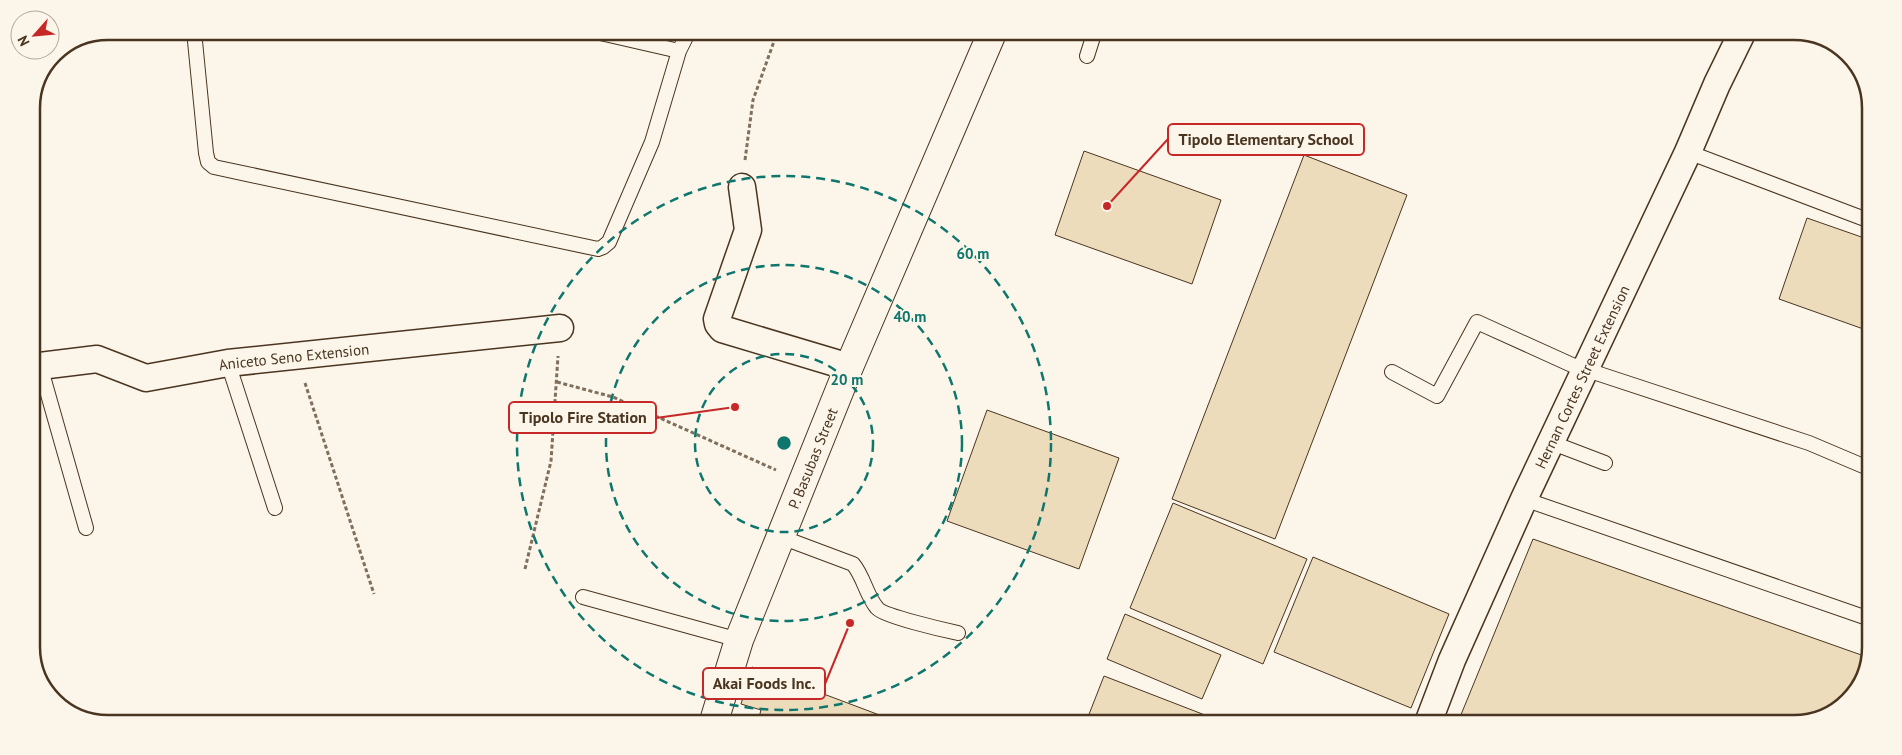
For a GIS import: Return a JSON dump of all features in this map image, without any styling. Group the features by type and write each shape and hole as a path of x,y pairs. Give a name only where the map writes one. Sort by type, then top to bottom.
{"street":[{"name":"P. Basubas Street","path":"716,715 739,640 849,368 989,40"},
{"name":"Hernan Cortes Street Extension","path":"1431,715 1452,660 1524,499 1688,152 1717,84 1739,40"},
{"path":"742,188 748,230 717,319 718,324 722,329 849,368"},
{"name":"Aniceto Seno Extension","path":"40,366 97,359 146,378 228,363 560,328"}],"lane":[{"path":"195,40 206,153 208,162 214,167 598,249 609,242 652,142 679,51 684,40"},
{"path":"631,40 679,51"},
{"path":"1087,56 1092,40"},
{"path":"1688,152 1862,218"},
{"path":"1392,372 1436,396 1477,322 1586,370 1809,442 1862,465"},
{"path":"228,363 275,508"},
{"path":"40,380 86,528"},
{"path":"1550,442 1604,463"},
{"path":"1524,499 1862,616"},
{"path":"781,537 853,564 858,570 871,599 881,612 958,633"},
{"path":"583,597 739,640"}],"path":[{"path":"742,188 753,100 774,40"},
{"path":"525,569 552,461 560,328"},
{"path":"296,356 374,594"},
{"path":"557,382 613,397 803,483"}],"building":[{"path":"1084,151 1221,200 1192,284 1055,235"},
{"path":"1304,155 1407,195 1275,539 1172,499"},
{"path":"1807,218 1862,237 1862,329 1779,299"},
{"path":"987,410 1119,458 1079,569 947,521"},
{"path":"1173,503 1307,559 1263,664 1130,608"},
{"path":"1533,539 1861,655 1855,677 1848,689 1836,701 1824,708 1803,714 1461,715"},
{"path":"1313,557 1449,614 1411,708 1274,652"},
{"path":"1125,614 1221,655 1202,699 1107,659"},
{"path":"752,667 879,715 760,715 761,710 741,704"},
{"path":"1104,676 1205,715 1089,715"}],"place":[{"name":"Tipolo Elementary School","path":"1107,206"},
{"name":"Tipolo Fire Station","path":"735,407"},
{"name":"Akai Foods Inc.","path":"850,623"}]}
